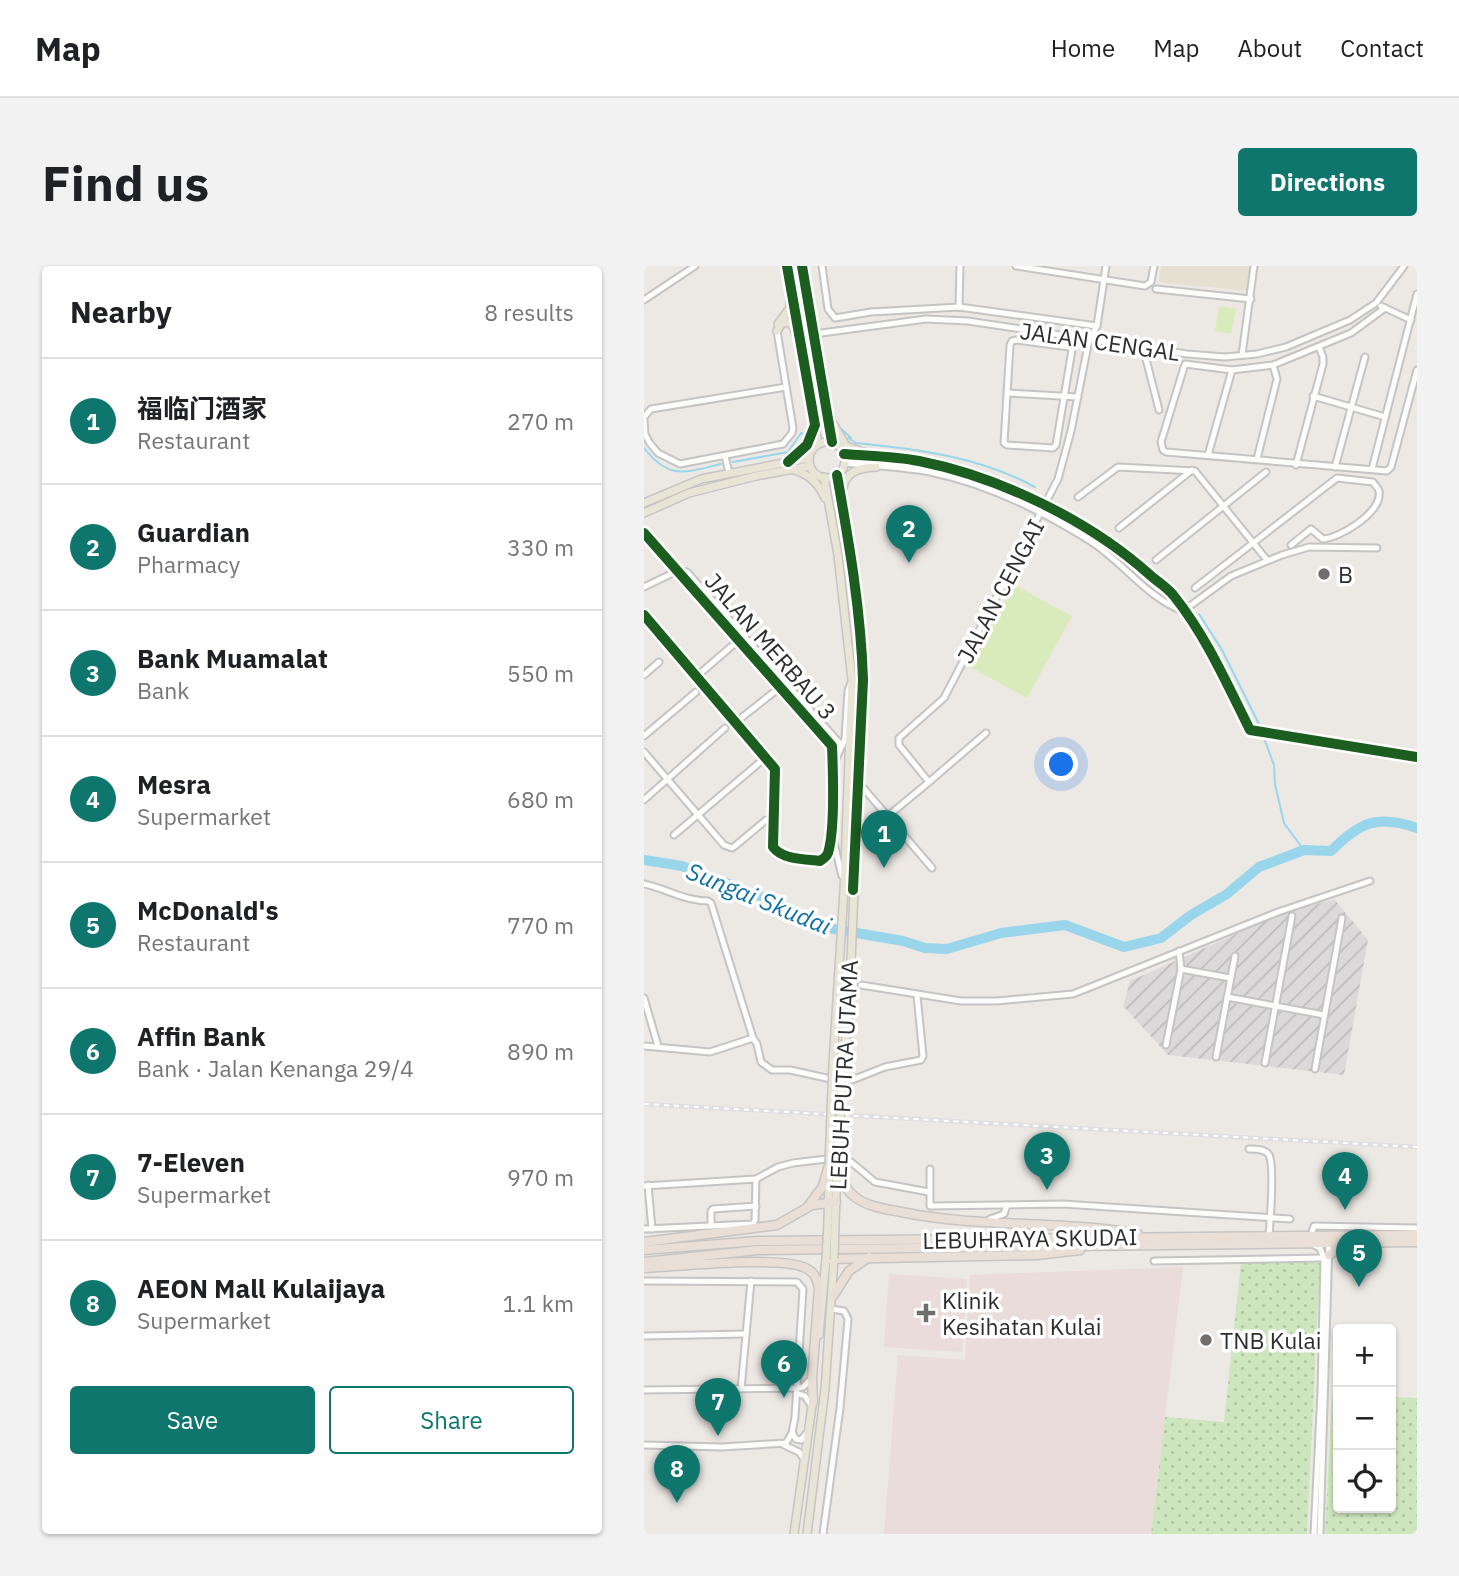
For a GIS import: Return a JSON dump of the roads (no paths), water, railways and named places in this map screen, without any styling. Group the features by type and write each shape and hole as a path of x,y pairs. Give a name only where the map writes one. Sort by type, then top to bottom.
{"highway":[{"path":"801,1211 815,1199 834,1165"},
{"path":"834,1165 848,1191 864,1203 923,1216 997,1224 1104,1228 1158,1237"},
{"path":"644,1242 731,1228 777,1225 813,1205 832,1202"},
{"name":"LEBUHRAYA SKUDAI","path":"1125,1245 1310,1239 1415,1230"},
{"name":"LEBUHRAYA SKUDAI","path":"644,1250 757,1241 1300,1236 1329,1243 1417,1242"},
{"path":"1326,1257 1337,1247 1347,1243"},
{"path":"830,1259 1037,1255 1125,1245"},
{"path":"644,1262 758,1251 1125,1245"},
{"path":"832,1296 849,1271 870,1257"},
{"path":"644,1268 756,1262 795,1264 810,1270 819,1289 812,1378 813,1405"}],"main road":[{"path":"788,266 818,444"},
{"path":"802,266 832,442"},
{"path":"777,331 779,321 790,308 790,280"},
{"path":"777,331 782,323 791,323 804,361"},
{"path":"828,412 846,446 877,457"},
{"path":"644,513 689,493 789,465 807,445 815,425"},
{"path":"832,442 839,446 845,458 837,475 824,477 815,474 809,462 813,448 818,444 832,442"},
{"path":"644,503 701,479 809,462"},
{"path":"789,465 817,485 830,512"},
{"path":"841,498 843,485 850,474 860,468 876,467"},
{"name":"LEBUH PUTRA UTAMA","path":"830,1259 834,1165 849,1009 863,680 854,573 837,475"},
{"name":"LEBUH PUTRA UTAMA","path":"824,477 839,558 852,680 844,887 833,1063 834,1165"},
{"path":"807,1534 825,1389 832,1296 830,1259"},
{"path":"794,1534 810,1430 830,1259"}],"street":[{"path":"644,300 695,266"},
{"path":"823,266 828,309 835,318 871,312 959,307 1097,326 1106,266"},
{"path":"959,307 960,266"},
{"path":"1016,266 1058,269 1145,286 1152,282 1154,266"},
{"path":"1242,355 1254,266"},
{"path":"1404,266 1376,303 1410,320"},
{"path":"1156,289 1251,299"},
{"path":"1372,469 1417,297"},
{"name":"JALAN CENGAL","path":"814,334 926,319 968,321 1225,357 1257,354 1286,346 1350,320 1376,303"},
{"path":"1385,308 1351,333 1273,365 1232,370 1186,364 1161,442 1163,450 1296,465 1387,471 1391,469 1417,370"},
{"name":"JALAN CENGAI","path":"929,782 898,741 944,698 1050,494 1062,467 1089,340 1097,326"},
{"path":"777,331 793,430 785,442 777,447 685,464 658,453 647,439 645,416 786,387"},
{"path":"1012,341 1072,349 1064,396 1054,447 1004,444 1012,341"},
{"path":"1143,347 1159,410"},
{"path":"1296,465 1323,364 1319,347"},
{"path":"1335,467 1365,357"},
{"path":"1257,459 1277,379 1273,365"},
{"path":"1208,455 1232,370"},
{"path":"1007,393 1078,397"},
{"path":"1313,397 1385,416"},
{"path":"726,456 729,473"},
{"path":"845,458 877,457 930,464 1000,485 1044,505 1130,556 1174,596 1183,611 1199,628 1250,730 1417,757"},
{"path":"845,458 876,467 929,472 1001,494 1093,542 1166,605 1183,611"},
{"path":"1078,497 1118,467 1192,470 1199,473 1267,560"},
{"path":"1119,528 1192,470"},
{"path":"1156,560 1266,472"},
{"path":"1195,588 1337,478 1373,482 1380,492 1376,508 1335,537 1320,538 1311,528 1291,545"},
{"name":"JALAN MERBAU 3","path":"644,533 742,638 780,687 832,746 831,830 828,854 824,859 782,855 773,847 775,769 736,722"},
{"path":"1183,611 1231,576 1267,560 1309,547 1377,548"},
{"path":"644,587 677,571"},
{"path":"644,615 736,722 786,682"},
{"path":"696,677 742,638 786,682 842,746"},
{"path":"644,675 659,662"},
{"path":"832,765 845,739 848,691 852,680"},
{"path":"644,736 696,692"},
{"path":"644,800 725,728"},
{"path":"888,816 986,733"},
{"path":"644,752 728,848 735,846 766,820"},
{"path":"674,835 759,763"},
{"path":"859,783 932,868"},
{"path":"831,830 844,887"},
{"path":"850,960 861,985 917,995 961,1001 997,1001 1073,994 1268,915 1370,881"},
{"path":"644,884 691,901 708,901 711,904 761,1062 772,1070 807,1073 829,1080 852,1080 885,1067 920,1060 923,1056 917,995"},
{"path":"1265,1063 1293,916"},
{"path":"1315,1069 1342,918"},
{"path":"1166,1045 1181,969 1180,951"},
{"path":"1216,1057 1234,956"},
{"path":"1181,969 1230,978"},
{"path":"849,1009 853,994 861,985"},
{"path":"1227,997 1324,1015"},
{"path":"644,998 657,1046"},
{"path":"644,1046 710,1052 753,1038"},
{"path":"1248,1149 1264,1150 1269,1155 1272,1168 1269,1236"},
{"path":"652,1229 646,1186 756,1179 778,1167 835,1158 851,1162 875,1182 929,1192"},
{"path":"930,1169 930,1206 1063,1204 1290,1219"},
{"path":"644,1229 711,1226 731,1228 753,1224 756,1179"},
{"path":"945,1218 995,1219 1004,1214 1007,1205"},
{"path":"711,1226 713,1209 756,1206"},
{"path":"1300,1236 1324,1238 1329,1243 1326,1257 1314,1534"},
{"path":"1310,1239 1326,1257 1320,1534"},
{"path":"1154,1261 1326,1257"},
{"path":"644,1281 797,1282 802,1287 797,1391 792,1433 783,1445"},
{"path":"741,1389 751,1281"},
{"path":"823,1534 840,1408 848,1319 844,1311 831,1309"},
{"path":"644,1336 746,1334"},
{"path":"797,1391 812,1378"},
{"path":"644,1390 797,1391 813,1405"},
{"path":"792,1433 800,1440 810,1430"},
{"path":"644,1445 783,1445 799,1452 805,1462"},
{"path":"808,1523 825,1526"}],"waterway":[{"path":"827,376 835,420"},
{"path":"839,427 851,438"},
{"path":"733,462 788,452 801,433 804,434"},
{"path":"848,438 856,443 902,448 971,461 1035,487"},
{"path":"644,448 662,466 670,470 688,471 721,464"},
{"path":"1199,614 1222,650 1262,730"},
{"path":"1264,738 1274,765 1275,784 1284,823 1304,850"},
{"name":"Sungai Skudai","path":"644,860 682,866 776,902 828,928 903,941 925,948 947,949 1001,933 1065,925 1124,947 1161,938 1191,915 1227,894 1259,867 1304,850 1331,851 1351,833 1370,823 1391,822 1417,828"}],"railway":[{"path":"644,1104 1417,1147"}],"place":[{"name":"Guardian","path":"909,563"},
{"name":"B","path":"1324,574"},
{"name":"福临门酒家","path":"884,868"},
{"name":"Bank Muamalat","path":"1047,1190"},
{"name":"Mesra","path":"1345,1210"},
{"name":"McDonald's","path":"1359,1287"},
{"name":"Klinik Kesihatan Kulai","path":"926,1313"},
{"name":"TNB Kulai","path":"1206,1340"},
{"name":"Affin Bank","path":"784,1398"},
{"name":"7-Eleven","path":"718,1436"},
{"name":"AEON Mall Kulaijaya","path":"677,1503"}]}
